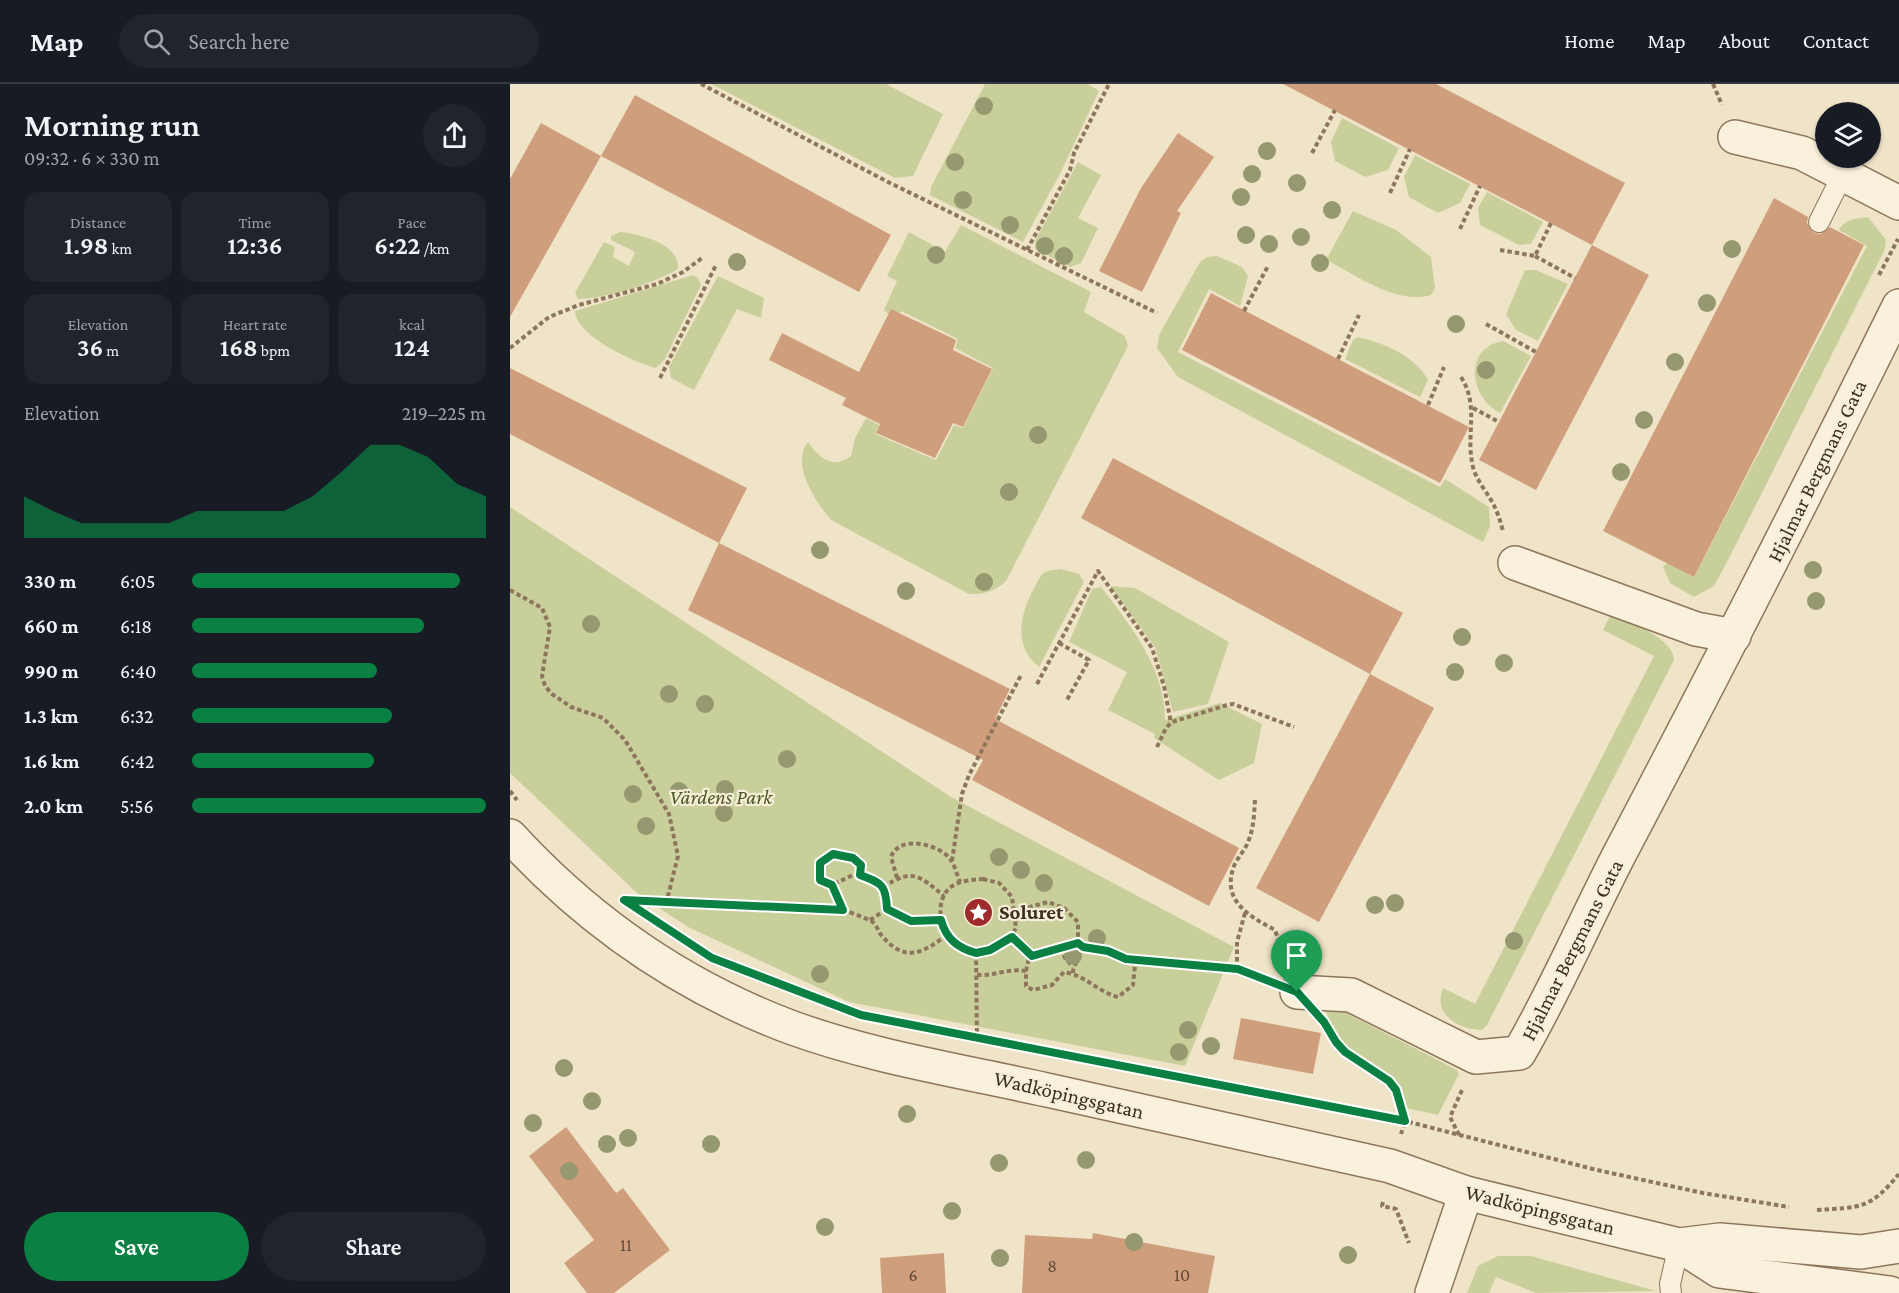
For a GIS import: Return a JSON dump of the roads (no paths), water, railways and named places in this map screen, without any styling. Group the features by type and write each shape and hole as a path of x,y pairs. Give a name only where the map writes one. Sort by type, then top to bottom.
{"street":[{"path":"1735,137 1802,153 1899,203"},
{"name":"Hjalmar Bergmans Gata","path":"1297,992 1351,995 1476,1057 1519,1053 1542,1013 1585,920 1734,636 1899,306"},
{"path":"1515,563 1696,629 1734,636"},
{"name":"Wadköpingsgatan","path":"510,836 571,898 628,943 666,967 791,1027 878,1052 1390,1167 1466,1193 1679,1245 1719,1272 1890,1293"},
{"path":"1432,1293 1466,1193"},
{"name":"Wadköpingsgatan","path":"1679,1245 1720,1240 1861,1252 1899,1246"}],"lane":[{"path":"1819,222 1843,174"},
{"path":"1671,1293 1670,1284 1679,1245"}],"place":[{"name":"Soluret","path":"978,912"}],"park label":[{"name":"Värdens Park","path":"721,797"}]}
